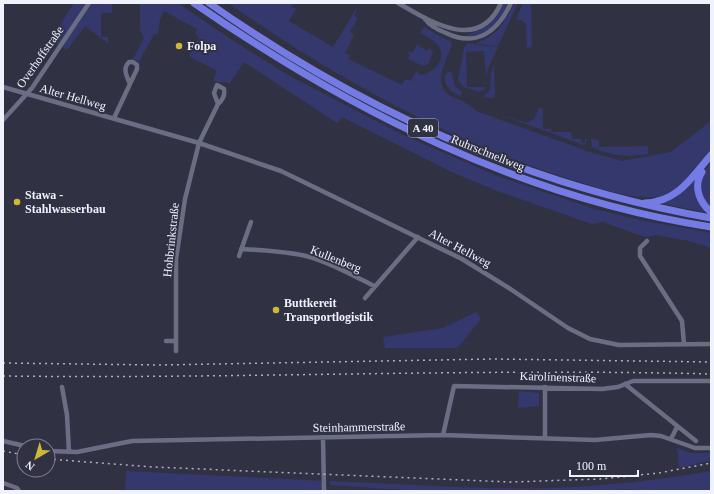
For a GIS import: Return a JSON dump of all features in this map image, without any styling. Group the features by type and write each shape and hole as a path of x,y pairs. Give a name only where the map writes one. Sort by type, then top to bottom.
{"highway":[{"path":"189,3 222,22"},
{"name":"Ruhrschnellweg","path":"194,3 284,62 358,105 410,131 480,162 529,181 594,202 653,216 711,227"},
{"name":"Ruhrschnellweg","path":"209,3 318,72 423,128 527,171 575,187 629,202 711,218"},
{"path":"629,202 651,203 672,196 690,182 711,155"},
{"path":"711,159 700,175 698,185 699,196 711,212"}],"street":[{"name":"Overhoffstraße","path":"3,120 27,94 89,3"},
{"path":"398,3 425,19 454,29 476,29 493,18 501,3"},
{"path":"425,19 428,24 451,36 466,39 476,38 486,34 496,27 505,15 510,3"},
{"name":"Alter Hellweg","path":"114,118 130,84"},
{"name":"Alter Hellweg","path":"3,87 199,143 281,171 418,237 483,272 561,324 590,340 619,345 711,344"},
{"path":"199,143 218,104"},
{"name":"Hohbrinkstraße","path":"176,351 176,259 185,198 199,143"},
{"path":"239,256 251,222"},
{"path":"365,298 418,237"},
{"path":"646,241 640,248 640,256 682,322 684,344"},
{"name":"Kullenberg","path":"241,250 267,250 306,256 374,286"},
{"path":"166,340 176,341"},
{"name":"Karolinenstraße","path":"443,435 454,386 602,389 633,381 711,381"},
{"path":"625,384 696,441"},
{"path":"62,387 67,415 69,452"},
{"path":"545,387 545,438"},
{"path":"670,440 677,427"},
{"name":"Steinhammerstraße","path":"56,451 69,452 132,441 204,441 443,435 595,440 651,435 695,448 711,448"},
{"path":"323,437 324,491"},
{"path":"3,441 16,444"},
{"path":"3,483 17,488 19,491"}],"shaded area":[{"path":"74,3 112,3 112,13 101,13 101,37 108,37 108,43 85,26 67,50 58,44 51,46 50,41"},
{"path":"140,3 178,3 232,40 288,75 401,134 497,176 595,209 640,220 711,233 711,248 689,241 656,235 645,237 603,222 592,224 497,191 454,173 342,117 337,123 244,62 230,83 213,81 217,71 189,56 199,37 195,34 197,29 164,11 160,19 158,34 154,34 139,62 133,59 144,38 140,30"},
{"path":"228,3 293,3 291,6 296,9 289,21 333,47 356,9 357,10 354,16 358,18 350,32 354,35 345,53 350,55 348,59 402,85 405,79 411,81 414,74 418,71 419,75 434,69 440,61 441,51 438,45 420,33 424,27 451,42 452,45 444,66 441,80 442,86 446,92 476,111 590,152 622,161 671,152 711,121 711,152 690,178 670,194 663,196 642,197 621,194 600,188 487,149 441,128 353,83 269,31"},
{"path":"504,3 508,3 505,10 492,27 480,34 466,36 488,25 496,17"},
{"path":"515,3 518,3 498,46 475,44 489,37 499,29"},
{"path":"523,3 531,4 532,47 527,48 526,24 521,20 516,19"},
{"path":"419,42 418,45 427,51 429,48 433,52 428,64 423,66 408,59 410,55 408,53 409,51 412,53"},
{"path":"473,43 474,45 498,47 488,68 486,77 484,51 466,52 467,87 485,87 484,90 479,92 463,87 458,80 464,48 467,44"},
{"path":"494,65 495,94 493,98 483,97 490,90 491,74"},
{"path":"449,71 452,73 455,86 462,92 461,96 451,91 447,86 445,75"},
{"path":"539,108 543,108 543,129 551,129 551,132 571,132 572,139 581,139 581,143 585,143 585,139 587,139 586,144 584,145 498,114 527,123 534,119"},
{"path":"591,139 599,140 599,147 648,146 648,154 612,154 592,147"},
{"path":"711,163 711,208 703,198 701,186 704,174"},
{"path":"697,175 696,179 709,213 659,203"},
{"path":"476,312 481,319 456,348 385,348 383,337 443,328"},
{"path":"519,391 539,393 539,406 518,408"},
{"path":"677,448 691,453 711,453 711,460 679,468"},
{"path":"126,471 324,481 324,491 125,491"},
{"path":"711,471 711,491 633,491 632,489 605,491 421,491 330,485 330,481 470,487 554,488 633,482"}],"railway":[{"path":"3,363 160,365 492,359 711,362"},
{"path":"3,376 92,377 534,372 711,374"},
{"path":"3,451 16,453"},
{"path":"56,460 153,467 511,482 600,479 659,473 711,463"}],"place":[{"name":"Folpa","path":"179,46"},
{"name":"Stawa - Stahlwasserbau","path":"17,202"},
{"name":"Buttkereit Transportlogistik","path":"276,310"}]}
